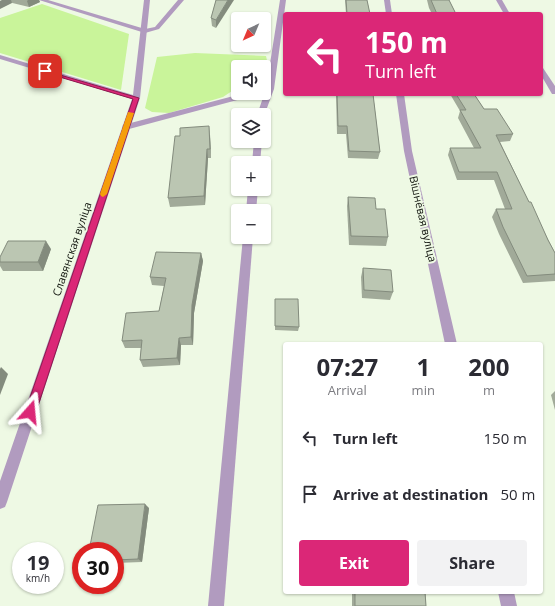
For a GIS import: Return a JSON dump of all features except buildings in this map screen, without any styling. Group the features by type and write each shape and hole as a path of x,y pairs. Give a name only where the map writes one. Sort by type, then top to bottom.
{"street":[{"path":"42,0 145,31 157,28 181,0"},
{"name":"Славянская вуліца","path":"0,502 136,98 145,31 147,0"},
{"path":"271,67 283,0"},
{"path":"387,0 389,12"},
{"path":"499,0 506,12"},
{"path":"0,57 136,98"},
{"path":"543,72 555,92"},
{"name":"Вішнёвая вуліца","path":"400,96 408,151 451,342"},
{"path":"126,127 231,99"},
{"path":"216,606 247,244"},
{"path":"506,594 509,606"}],"green space":[{"path":"42,4 129,34 121,90 0,53 0,18"},
{"path":"195,53 266,56 267,60 231,60 231,92 223,97 169,113 152,112 145,108 157,57"}],"slow traffic":[{"path":"103,194 131,113"}],"route":[{"path":"30,412 136,98 45,71"}]}
